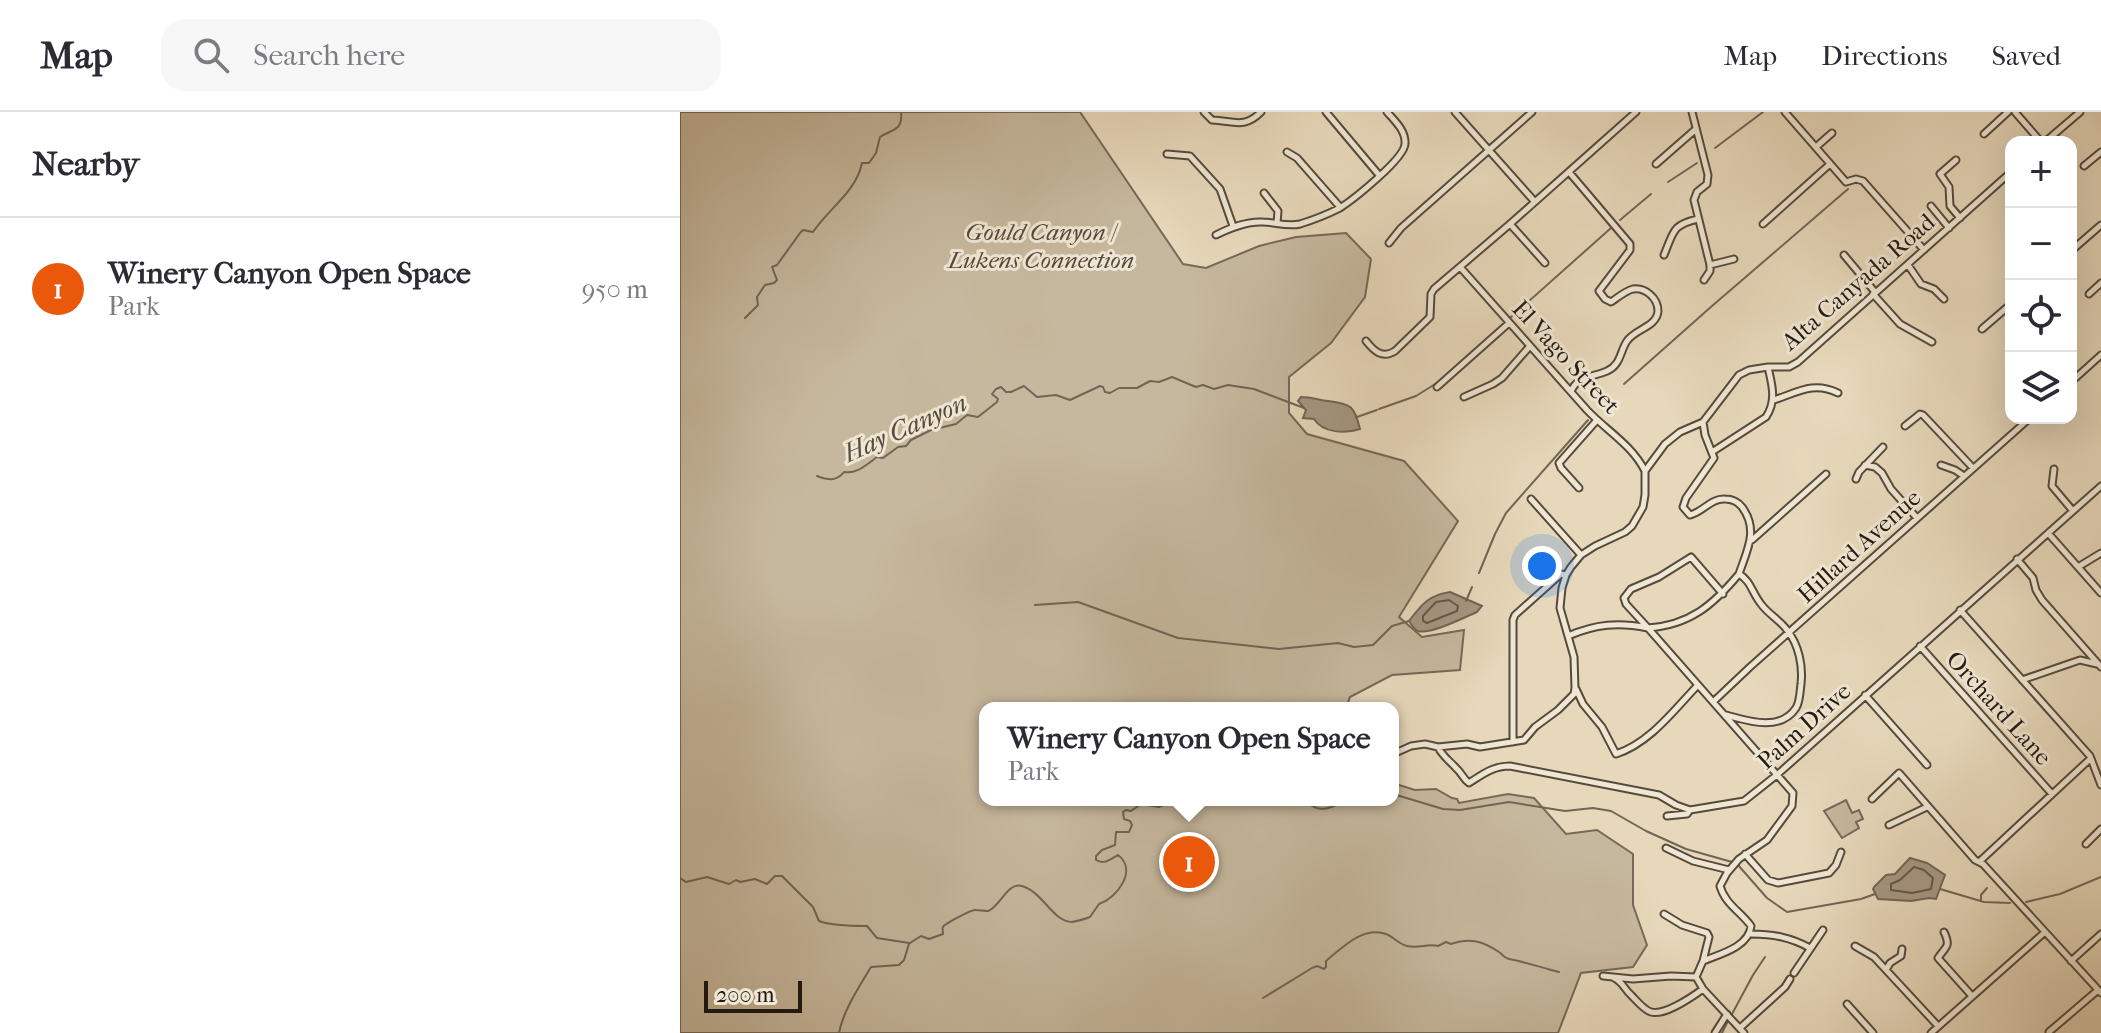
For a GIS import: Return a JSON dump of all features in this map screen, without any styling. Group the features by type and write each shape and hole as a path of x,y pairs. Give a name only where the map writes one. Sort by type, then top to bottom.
{"street":[{"path":"1204,112 1212,120 1242,124 1261,112"},
{"path":"1326,112 1379,175"},
{"path":"1216,235 1233,226 1259,221 1298,224 1340,207 1397,160 1405,145 1402,130 1387,112"},
{"path":"1455,112 1535,202"},
{"path":"1389,243 1401,228 1532,112"},
{"path":"1692,112 1708,180 1694,197 1710,265 1704,280"},
{"path":"1785,112 1846,182 1859,179 1865,183 1924,250"},
{"path":"1984,134 2008,112"},
{"path":"2015,112 2037,136"},
{"path":"2050,136 2080,112"},
{"path":"1366,341 1384,355 1395,351 1431,314 1432,292 1634,113"},
{"path":"1656,164 1696,129"},
{"path":"1816,147 1832,133"},
{"path":"1287,152 1297,158 1340,207"},
{"path":"2084,166 2101,152"},
{"path":"1167,154 1190,156 1212,179 1220,189 1233,226"},
{"path":"1956,160 1940,174 1949,187 1950,206 1960,218"},
{"path":"1763,224 1830,164"},
{"path":"1569,172 1630,244 1630,250 1599,291 1611,302 1631,290 1641,289 1651,294 1658,312 1654,321 1628,340 1622,357 1612,370 1578,381 1571,392"},
{"name":"Alta Canyada Road","path":"1645,471 1665,444 1680,432 1703,422 1739,375 1749,370 1789,367 1798,362 2005,177"},
{"path":"1264,193 1278,211 1277,223"},
{"path":"1931,206 1949,228"},
{"path":"1664,255 1677,227 1698,219"},
{"path":"1510,224 1545,263"},
{"path":"2077,246 2101,225"},
{"path":"1844,255 1900,324 1932,342"},
{"path":"1710,265 1734,259"},
{"path":"1908,265 1921,284 1934,289 1944,299"},
{"name":"El Vago Street","path":"1460,267 1597,420 1626,443 1645,471"},
{"path":"2089,294 2101,283"},
{"path":"1982,329 2005,309"},
{"path":"1437,387 1509,323"},
{"path":"1464,397 1502,378 1530,346"},
{"path":"2077,377 2101,355"},
{"path":"1712,452 1766,417 1774,400 1768,367"},
{"path":"1774,400 1814,386 1827,387 1838,393"},
{"path":"1905,426 1920,414 1923,415 1973,468"},
{"path":"1579,488 1559,463 1597,420"},
{"path":"1703,422 1713,462 1686,498 1683,507 1690,515 1717,500 1737,502 1749,518 1752,540"},
{"name":"Hillard Avenue","path":"1713,702 2023,424"},
{"path":"1856,479 1883,447"},
{"path":"1865,465 1875,467 1882,473 1891,489 1917,518"},
{"path":"1941,465 1964,476"},
{"path":"2054,469 2052,486 2073,511"},
{"path":"1399,751 1425,744 1480,747 1524,740 1574,694 1574,657 1560,608 1566,575 1581,555 1632,526 1643,507 1645,471"},
{"path":"1568,636 1605,624 1648,628 1693,616 1723,594 1739,574 1752,540 1826,474"},
{"name":"Palm Drive","path":"1667,816 1744,801 2101,486"},
{"path":"1531,499 1581,555"},
{"path":"2048,533 2101,593"},
{"path":"2078,567 2101,553"},
{"path":"1703,961 1745,942 1751,934 1751,926 1723,895 1720,886 1739,859 1765,842 1794,802 1791,789 1626,604 1624,598 1631,589 1659,577 1691,557 1723,594"},
{"path":"1724,715 1759,724 1783,719 1797,706 1802,676 1802,662 1789,632 1761,604 1748,580 1745,557"},
{"path":"2017,559 2033,578 2042,600 2101,666"},
{"path":"1739,574 1748,580"},
{"path":"1513,742 1514,617 1558,575 1566,575"},
{"path":"1960,610 2091,759 2101,785"},
{"name":"Orchard Lane","path":"1920,646 2052,794"},
{"path":"2022,680 2080,660 2101,666"},
{"path":"1575,688 1616,754 1636,747 1698,685"},
{"path":"1865,695 1927,765"},
{"path":"1438,747 1469,783 1490,769 1510,766 1659,795 1690,810"},
{"path":"1979,862 2091,759"},
{"path":"1872,799 1899,773 1975,860 2100,992 2049,1032"},
{"path":"1889,825 1927,807"},
{"path":"2086,844 2101,829"},
{"path":"1666,848 1690,860 1731,869"},
{"path":"1745,854 1768,880 1778,883 1829,873 1841,852"},
{"path":"1664,914 1682,925 1707,933 1709,937 1696,977"},
{"path":"1794,973 1823,930"},
{"path":"1944,932 1947,947 1938,958 1972,996"},
{"path":"1931,1033 2045,932"},
{"path":"1751,934 1774,934 1810,948"},
{"path":"2071,961 2101,934"},
{"path":"1855,946 1874,957 1938,1026"},
{"path":"1886,970 1901,956 1902,949"},
{"path":"1603,976 1633,979 1696,977"},
{"path":"1696,977 1703,989 1742,1031 1790,979"},
{"path":"1614,978 1621,981 1627,992 1648,1011 1654,1013 1687,1001 1703,989"},
{"path":"1847,1004 1873,1033"},
{"path":"1715,1033 1727,1014"}],"green space":[{"name":"Gould Canyon / Lukens Connection","path":"680,112 1080,112 1183,264 1206,268 1259,246 1296,237 1346,233 1371,259 1365,297 1331,343 1289,377 1289,413 1307,434 1404,461 1458,521 1399,617 1422,637 1464,630 1460,670 1392,675 1350,697 1348,702 979,702 979,806 1399,806 1399,785 1415,790 1436,789 1459,803 1508,794 1534,798 1566,834 1597,830 1633,854 1633,905 1647,945 1633,967 1581,973 1558,1033 680,1033"},
{"path":"1846,800 1852,813 1859,810 1863,819 1856,822 1859,828 1842,838 1824,811"}],"water":[{"path":"1301,397 1347,405 1354,411 1360,429 1335,431 1323,427 1314,419 1303,418 1306,410 1298,401"},
{"path":"1450,592 1482,606 1477,612 1439,628 1423,632 1415,629 1409,621 1422,605 1437,595"},
{"path":"1910,858 1927,863 1945,875 1936,899 1878,899 1874,887 1886,875 1895,874"}],"waterway":[{"path":"745,318 758,305 757,297 765,285 777,280 772,267 777,265 800,233 803,230 813,232 848,191 862,163 869,163 876,153 880,137 898,126 901,112"},
{"path":"1715,148 1763,112"},
{"path":"1668,182 1697,163"},
{"path":"1624,384 1848,189"},
{"path":"1620,220 1651,194"},
{"path":"1510,318 1611,228"},
{"name":"Hay Canyon","path":"817,476 835,479 877,457 883,458 931,430 956,424 967,415 978,417 997,402 998,399 992,394 1001,387 1011,392 1024,386 1037,397 1056,395 1070,400 1100,386 1110,393 1119,388 1137,388 1150,381 1159,382 1172,377 1196,387 1203,385 1214,389 1228,385 1254,389 1304,408"},
{"path":"1379,409 1416,396 1440,381"},
{"path":"1357,417 1377,410"},
{"path":"1479,573 1506,513 1588,420"},
{"path":"1466,601 1472,587"},
{"path":"1035,605 1078,602 1178,638 1279,649 1338,643 1354,647 1373,645 1392,626 1409,621"},
{"path":"1399,796 1443,809 1460,810 1509,802 1565,811 1593,808 1611,811 1686,849 1732,862"},
{"path":"910,943 921,936 929,939 943,934 944,925 968,912 988,911 1017,886 1036,894 1065,921 1090,917 1099,904 1118,890 1126,876 1124,861 1118,855 1105,862 1096,860 1096,856 1115,845 1116,832 1129,832 1132,825 1124,819 1123,812 1138,806"},
{"path":"1153,806 1161,806"},
{"path":"1185,806 1192,811 1197,806"},
{"path":"1313,806 1320,809 1334,806"},
{"path":"1738,865 1767,898 1787,912 1875,894"},
{"path":"680,878 686,882 707,877 729,884 736,880 755,879 767,884 775,876 782,876 813,907 819,921 867,926 877,938 909,943"},
{"path":"2026,902 2060,894 2101,877"},
{"path":"1981,900 1987,888"},
{"path":"1940,889 1984,902 2010,903"},
{"path":"1263,998 1312,968 1317,966 1324,969 1326,961 1354,939 1378,932 1412,947 1475,941 1507,958 1559,972"},
{"path":"839,1033 848,1008 871,967 899,965 909,944"},
{"path":"1732,1014 1765,957"},
{"path":"1722,1033 1728,1021"}],"place":[{"name":"Winery Canyon Open Space","path":"1189,862"}]}
